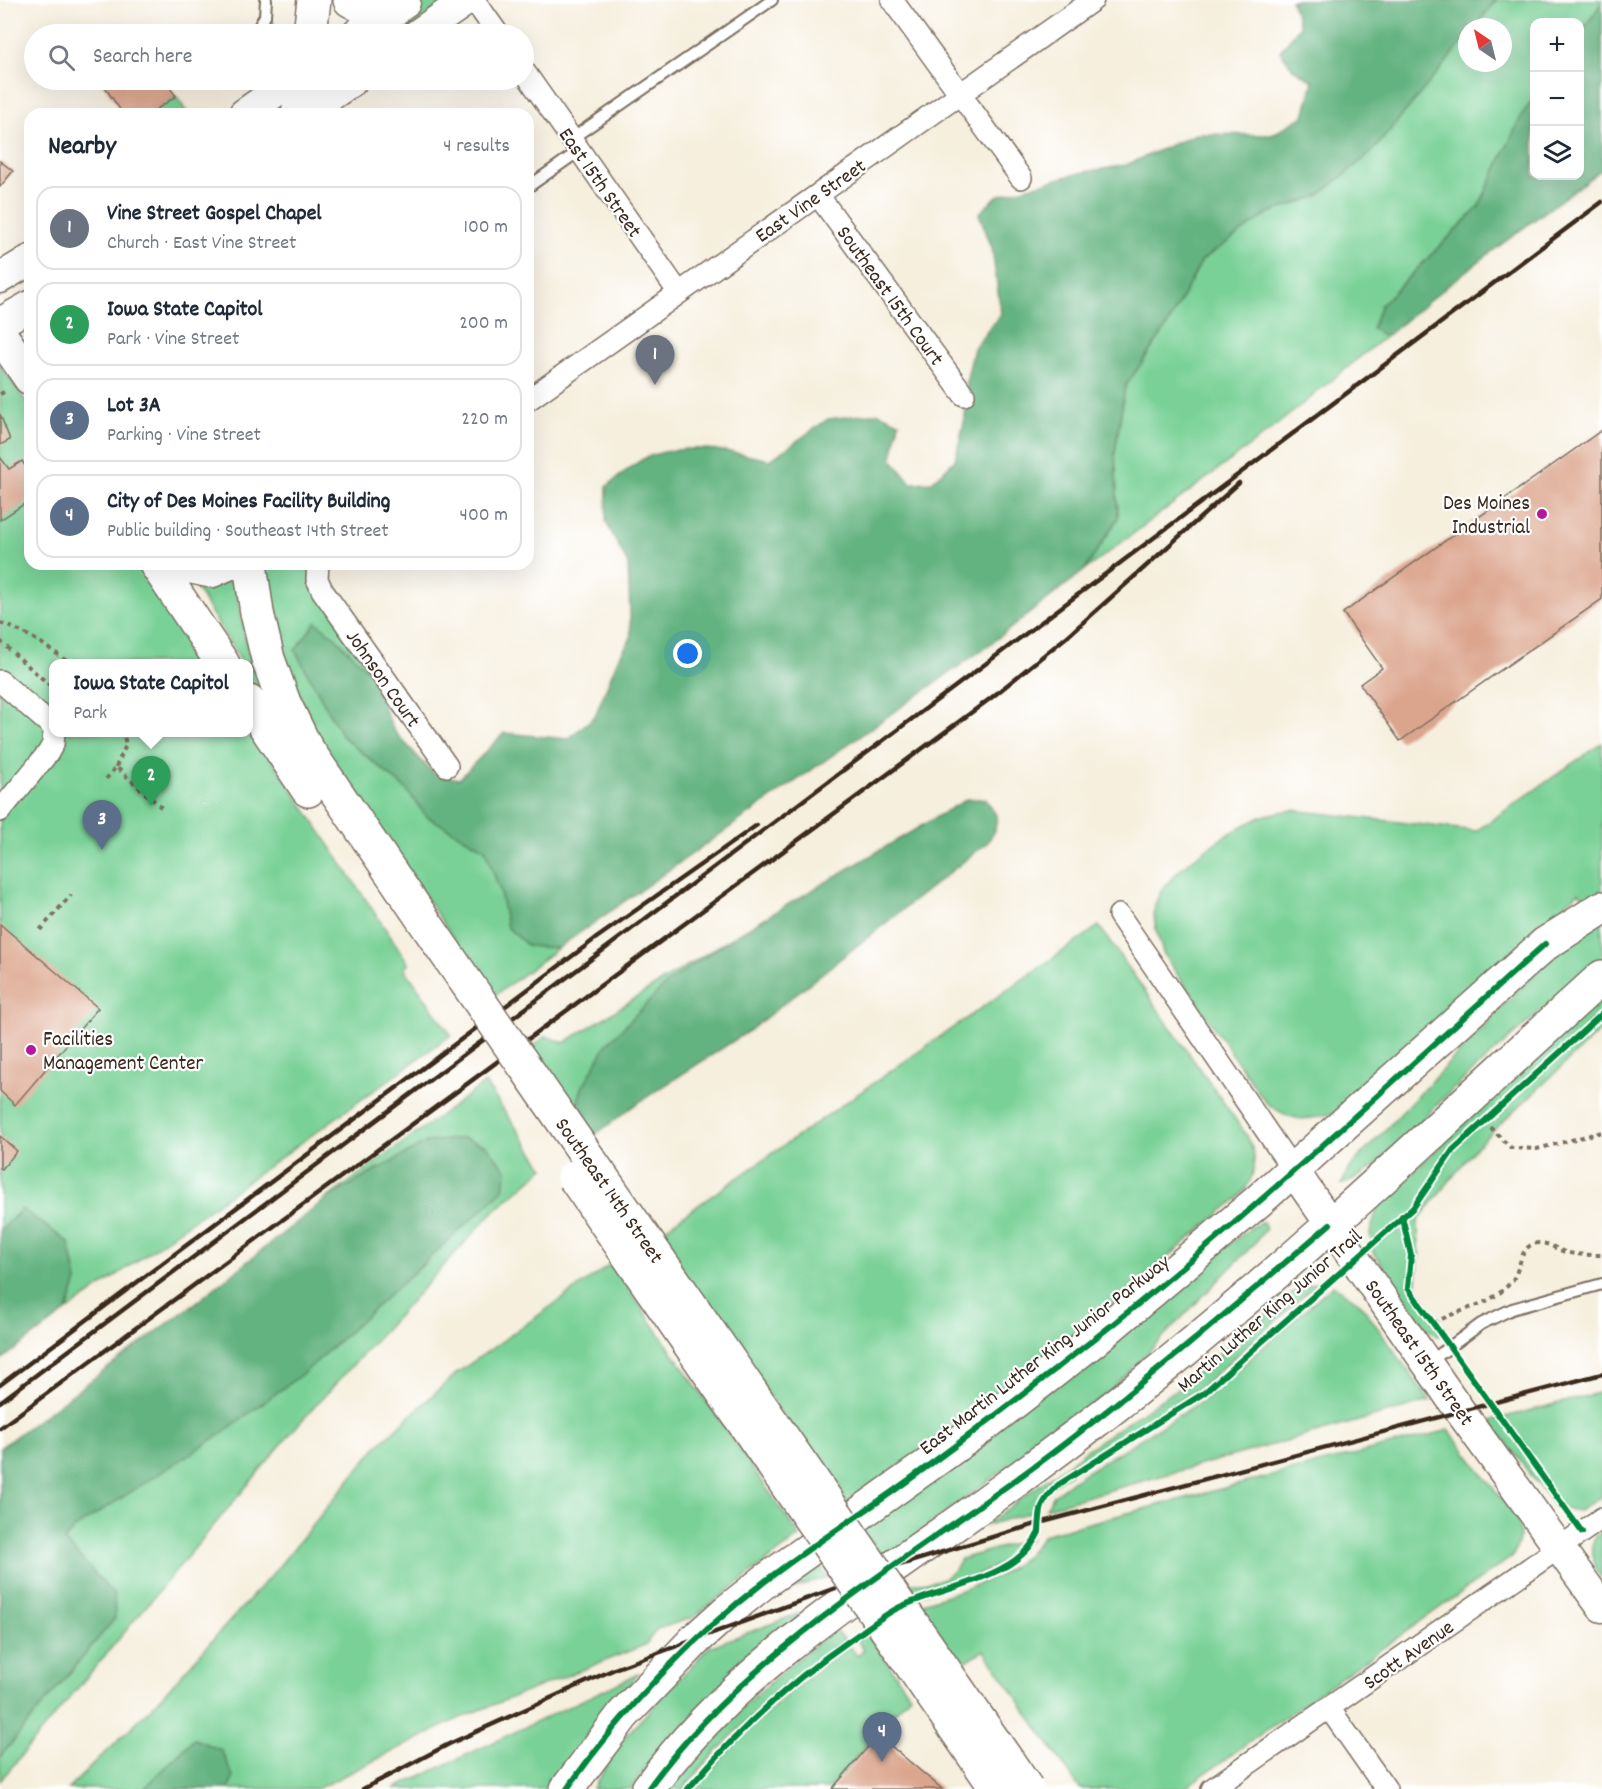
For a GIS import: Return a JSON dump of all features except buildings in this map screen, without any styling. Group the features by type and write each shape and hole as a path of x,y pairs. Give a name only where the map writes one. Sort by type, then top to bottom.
{"main road":[{"path":"311,24 314,0"},
{"path":"350,0 362,6 402,4"},
{"path":"299,108 302,90"},
{"path":"0,334 20,384"},
{"path":"160,570 220,659"},
{"name":"Southeast 14th Street","path":"251,570 257,613 268,659 284,703 305,746 430,949 997,1789"},
{"name":"Southeast 14th Street","path":"253,707 430,949 1027,1789"},
{"name":"East Martin Luther King Junior Parkway","path":"567,1789 623,1715 688,1647 725,1613 765,1581 983,1426 1085,1347 1293,1170 1545,944 1602,908"},
{"path":"648,1789 702,1723 790,1644 1130,1394 1330,1224 1602,977"}],"street":[{"path":"432,24 467,0"},
{"path":"474,0 491,24"},
{"path":"892,0 1020,178"},
{"name":"East Vine Street","path":"534,396 1093,0"},
{"path":"372,24 402,4"},
{"name":"East 15th Street","path":"534,86 679,293"},
{"path":"252,108 278,90"},
{"path":"313,108 339,90"},
{"name":"Southeast 15th Court","path":"818,195 964,395"},
{"path":"0,278 24,264"},
{"path":"0,323 24,309"},
{"name":"Johnson Court","path":"318,570 322,590 447,766"},
{"path":"0,681 49,724"},
{"path":"0,811 53,737"},
{"name":"Southeast 15th Street","path":"1119,915 1330,1224 1440,1355 1561,1548 1602,1607"},
{"name":"Scott Avenue","path":"1218,1787 1602,1518"},
{"path":"1329,1708 1386,1789"}],"lane":[{"path":"261,24 265,16 266,0"},
{"path":"534,182 575,145 772,0"},
{"path":"1440,1355 1481,1324 1512,1309 1602,1284"}],"path":[{"path":"0,394 20,384"},
{"path":"0,623 18,629 48,646 65,659"},
{"path":"0,641 49,685"},
{"path":"106,779 116,766 126,745 124,737"},
{"path":"116,766 162,809"},
{"path":"40,930 71,895"},
{"path":"1476,1128 1492,1113"},
{"path":"1484,1121 1511,1148 1537,1149 1602,1132"},
{"path":"1434,1323 1498,1295 1512,1281 1519,1269 1521,1257 1528,1247 1537,1243 1563,1251 1602,1255"},
{"path":"1428,1314 1434,1323 1440,1355"}],"green space":[{"path":"427,0 443,0 445,3 415,24 392,24"},
{"path":"1291,0 1496,0 1482,18 1458,18 1458,48 1372,152 1318,196 1269,213 1202,260 1167,326 1125,387 1115,452 1118,518 1085,570 985,648 558,948 528,946 507,927 500,891 485,849 426,816 406,789 342,736 295,650 316,622 334,636 369,672 394,731 434,774 459,779 504,733 568,739 595,716 617,661 631,638 628,564 606,522 607,486 650,456 680,449 710,449 770,460 828,419 879,413 899,422 892,459 911,483 932,482 955,460 965,418 967,378 974,348 1001,314 992,248 979,214 997,196 1079,173 1126,165 1196,134 1272,135 1304,116 1313,81 1293,69 1280,51 1300,26"},
{"path":"1496,0 1602,0 1584,28 1584,18 1530,18 1530,103 1521,117 1478,208 1381,305 1372,329 1386,336 1268,432 1085,570 1118,518 1115,452 1125,387 1167,326 1202,260 1269,213 1318,196 1372,152 1458,48 1458,72 1512,72 1512,18 1482,18"},
{"path":"1602,3 1602,169 1466,271 1386,336 1372,329 1381,305 1478,208 1521,117 1530,103 1530,180 1584,180 1584,28"},
{"path":"176,96 184,108 159,108"},
{"path":"0,364 24,398 24,570 142,570 204,659 49,659 49,737 253,737 253,731 409,964 404,968 451,1035 67,1311 77,1281 69,1243 22,1209 0,1231"},
{"path":"265,570 313,570 369,672 334,636 295,650 342,736 406,789 426,816 485,849 500,891 507,927 528,946 558,948 493,997 319,740 284,654"},
{"path":"233,571 250,659 240,659 193,583"},
{"path":"253,665 265,694 261,696 253,682"},
{"path":"1602,743 1602,900 1592,907 1579,892 1334,1113 1306,1119 1291,1117 1265,1102 1164,955 1156,931 1154,912 1160,893 1170,880 1216,842 1261,817 1277,812 1293,810 1476,831"},
{"path":"967,799 986,799 997,817 995,830 987,843 749,1031 636,1104 591,1138 574,1115 582,1088 606,1045 666,984 736,935"},
{"path":"1602,918 1602,958 1466,1077 1383,1159 1355,1179 1342,1184 1349,1168 1542,965"},
{"path":"1099,926 1247,1136 1254,1160 1249,1183 1239,1197 1097,1317 941,1437 845,1505 657,1234"},
{"path":"736,935 666,984 582,1088 574,1115 529,1049 546,1036 564,1043"},
{"path":"1602,990 1602,1029 1476,1147 1418,1221 1419,1253 1416,1288 1448,1333 1437,1336 1425,1327 1372,1250 1370,1233 1378,1206"},
{"path":"485,1083 544,1168 491,1214 296,1427 0,1781 0,1757 115,1618 64,1541 75,1527 218,1436 306,1371 425,1263 427,1142 327,1198"},
{"path":"463,1138 487,1146 507,1171 503,1190 306,1371 218,1436 76,1527 64,1540 114,1595 115,1618 0,1757 0,1448 202,1298 327,1198 427,1142"},
{"path":"22,1209 69,1243 77,1281 67,1311 0,1361 0,1231"},
{"path":"1263,1222 1266,1228 1255,1243 1110,1391 883,1559 862,1529 1252,1227"},
{"path":"611,1264 800,1536 694,1617 657,1629 645,1645 460,1718 317,1789 229,1789 233,1776 221,1750 194,1739 144,1789 68,1789 154,1705 275,1571 378,1445 457,1373"},
{"path":"1319,1282 1201,1387 1054,1484 1040,1500 1035,1511 984,1526 1095,1444 1181,1386 1289,1295"},
{"path":"1333,1285 1360,1303 1430,1401 1046,1508 1054,1495 1075,1479 1201,1402"},
{"path":"1602,1392 1602,1496 1579,1511 1555,1507 1490,1421"},
{"path":"1449,1430 1518,1520 1520,1538 1513,1556 1183,1789 1080,1789 984,1650 957,1667 915,1606 968,1588 1002,1573 1018,1563 1043,1535"},
{"path":"1602,1531 1602,1579 1595,1567 1592,1548 1593,1541"},
{"path":"1030,1539 1003,1562 958,1582 909,1598 900,1584 936,1581 950,1574 961,1559"},
{"path":"817,1562 828,1577 786,1591 783,1585"},
{"path":"798,1614 800,1617 649,1763 630,1789 593,1789 619,1743 709,1647"},
{"path":"835,1630 844,1639 800,1673 759,1710 683,1789 667,1789 705,1745 746,1705 789,1666"},
{"path":"867,1633 910,1695 829,1789 694,1789 748,1731 807,1678 850,1646 857,1656 864,1650 857,1640"},
{"path":"640,1673 597,1721 547,1789 394,1789"},
{"path":"194,1739 221,1750 233,1776 229,1789 144,1789"}],"railway":[{"path":"0,1402 1602,202"},
{"path":"0,1428 991,698 1069,635 1239,483"},
{"path":"0,1385 595,939 757,825"},
{"path":"363,1789 449,1744 617,1668 893,1567 1039,1523 1602,1374"}],"cycle path":[{"path":"567,1789 634,1704 709,1628 764,1582 967,1437 1148,1296 1264,1198 1545,944"},
{"name":"Martin Luther King Junior Trail","path":"688,1789 725,1748 784,1692 877,1621 912,1602 974,1581 1013,1562 1028,1548 1039,1532 1042,1506 1058,1485 1204,1393 1413,1208 1453,1150 1602,1014"},
{"path":"1402,1216 1411,1255 1408,1288 1582,1532"},
{"path":"648,1789 688,1739 732,1693 781,1651 832,1610 1080,1432 1188,1345 1330,1224"}],"place":[{"name":"Vine Street Gospel Chapel","path":"655,385"},
{"name":"Des Moines Industrial","path":"1542,514"},
{"name":"Iowa State Capitol","path":"151,806"},
{"name":"Lot 3A","path":"102,850"},
{"name":"Facilities Management Center","path":"31,1050"},
{"name":"City of Des Moines Facility Building","path":"882,1762"}]}
